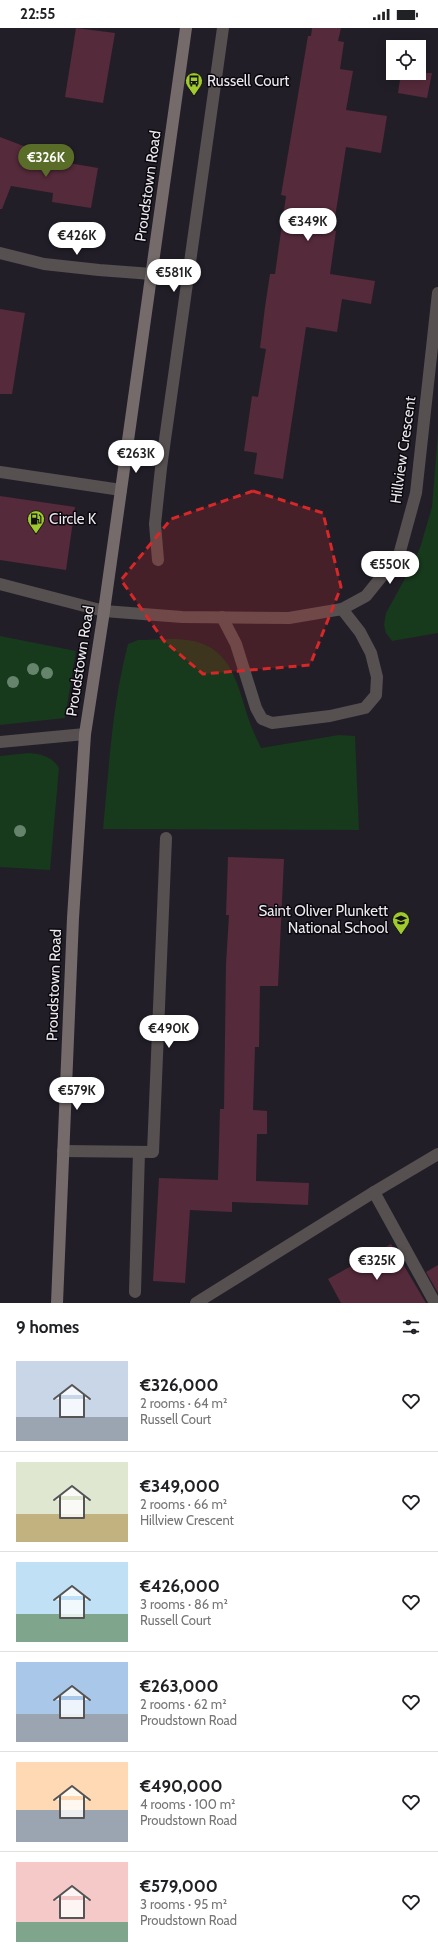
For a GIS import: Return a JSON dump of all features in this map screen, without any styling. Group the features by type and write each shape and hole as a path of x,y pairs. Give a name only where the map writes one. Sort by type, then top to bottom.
{"main road":[{"name":"Proudstown Road","path":"57,1303 72,918 85,734 104,611 186,28"}],"street":[{"path":"158,560 155,524 161,468 224,28"},
{"path":"0,253 44,264 152,274"},
{"name":"Hillview Crescent","path":"0,584 104,611 182,617 289,618 342,609 366,596 399,555 416,493 438,293"},
{"path":"0,472 121,490"},
{"path":"222,617 236,644 256,708 262,719 272,723 330,716 365,708 376,695 377,677 371,653 360,632 342,609"},
{"path":"0,742 85,734"},
{"path":"63,1151 153,1152 166,838"},
{"path":"134,1292 139,1152"},
{"path":"196,1303 438,1154"},
{"path":"374,1192 435,1303"}],"highlighted area":[{"path":"253,491 323,513 341,587 310,665 203,674 164,641 121,580 171,519"}],"green space":[{"path":"438,433 438,633 392,641 386,633 384,625 386,613 420,548 432,507"},
{"path":"0,636 76,651 65,718 0,725"},
{"path":"173,639 193,641 206,645 217,652 232,672 261,748 339,735 355,736 359,830 103,829 118,690 128,644 138,640"},
{"path":"29,753 38,754 50,759 59,768 50,870 0,867 0,756"}],"building":[{"path":"76,28 115,33 103,103 65,97"},
{"path":"312,28 341,28 338,41 344,42 340,69 353,71 346,110 387,116 381,153 346,147 333,230 336,231 330,274 375,281 371,304 342,299 337,332 306,327 283,479 254,474 257,453 244,451 252,396 258,397 266,349 260,348 270,274 275,274 286,196 281,195 308,36 311,36"},
{"path":"426,73 432,73 427,98 398,93 400,80 426,80"},
{"path":"0,137 26,147 20,161 62,168 57,161 98,168 91,208 52,202 53,193 11,186 2,209 0,209"},
{"path":"0,309 25,313 12,394 0,394"},
{"name":"Circle K","path":"0,496 75,507 66,570 0,560"},
{"path":"228,857 284,859 278,986 260,986 259,1047 255,1047 253,1110 267,1111 267,1134 257,1134 256,1181 309,1183 308,1205 232,1202 232,1212 190,1210 185,1283 153,1281 159,1178 218,1180 220,1109 224,1109 226,964 229,915 226,915"},
{"path":"391,1244 426,1303 341,1303 328,1279"},
{"path":"438,1265 438,1293 426,1272"}],"place":[{"name":"Russell Court","path":"194,96"},
{"name":"Circle K","path":"36,534"},
{"name":"Saint Oliver Plunkett National School","path":"401,935"}]}
